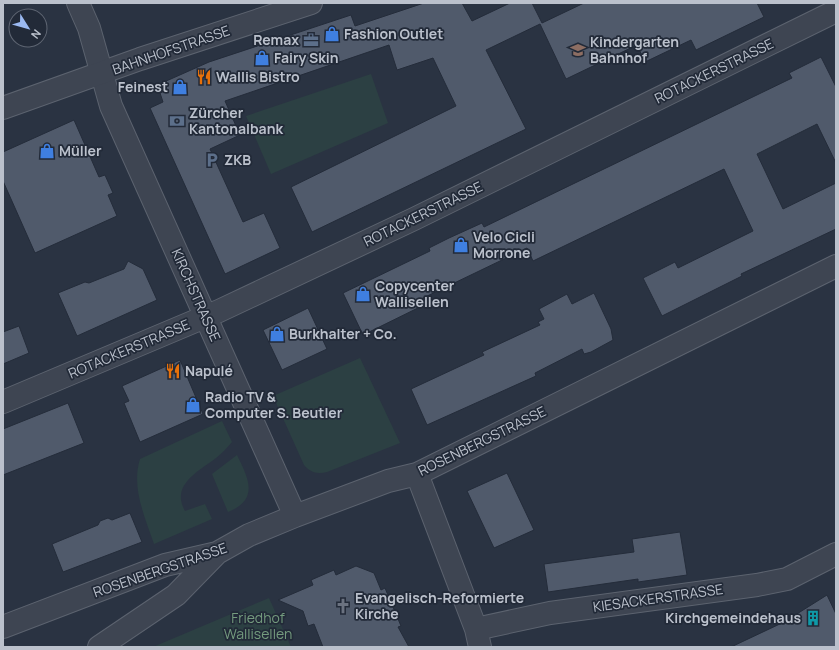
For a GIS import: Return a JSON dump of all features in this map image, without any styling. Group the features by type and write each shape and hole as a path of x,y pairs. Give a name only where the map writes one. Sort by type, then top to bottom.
{"street":[{"name":"BAHNHOFSTRASSE","path":"78,3 89,28 102,73 311,3"},
{"name":"ROTACKERSTRASSE","path":"3,402 206,317 414,219 836,11"},
{"path":"3,108 102,73"},
{"name":"KIRCHSTRASSE","path":"102,73 111,106 294,516"},
{"name":"ROSENBERGSTRASSE","path":"3,627 166,565 217,553 249,535 294,516 388,481 417,474 836,266"},
{"path":"417,474 478,638"},
{"path":"99,647 176,595 217,553"},
{"name":"KIESACKERSTRASSE","path":"478,638 550,612 787,579 836,554"}],"green space":[{"path":"371,74 388,123 271,174 246,116"},
{"path":"360,358 400,443 327,472 317,473 309,470 304,465 273,396"},
{"path":"222,421 232,442 218,456 188,480 181,494 181,502 185,511 205,504 212,519 154,544 143,513 138,492 137,481 140,459"},
{"path":"237,455 245,472 249,487 248,494 238,507 228,512 212,474"},
{"name":"Friedhof Wallisellen","path":"269,598 291,647 153,647"}],"building":[{"path":"424,3 462,3 472,21 510,3 532,3 542,23 584,3 757,3 764,17 696,50 691,40 645,62 637,45 566,79 540,24 486,50 526,129 312,232 291,187 456,106 433,58 397,70 389,45 225,101 240,135 210,149 243,222 264,213 280,248 225,274 150,108 163,102 160,93 167,90 164,82 209,62 351,15 355,26"},
{"path":"821,57 836,87 836,163 817,124 757,154 783,209 836,183 836,229 741,274 742,276 662,316 643,278 675,262 678,268 753,231 724,169 533,261 527,248 421,299 424,305 363,335 343,293 430,251 429,248 449,238 482,223 484,227 792,78 789,73"},
{"path":"74,120 99,177 105,175 113,193 108,195 117,216 35,253 3,181 3,152"},
{"path":"128,261 143,269 157,300 77,336 58,293 124,269"},
{"path":"594,293 611,329 613,340 591,352 584,354 582,349 535,373 536,376 427,425 411,389 484,355 482,352 540,325 538,322 544,319 539,309 567,294 572,304"},
{"path":"308,308 327,349 282,370 263,330"},
{"path":"19,326 29,353 3,364 3,332"},
{"path":"180,360 203,414 140,442 124,403 129,401 122,386"},
{"path":"68,403 84,443 3,475 3,429"},
{"path":"507,473 534,530 494,548 467,491"},
{"path":"130,513 142,542 63,572 52,544 98,525 100,521 108,518 112,520"},
{"path":"680,532 687,575 638,582 638,579 548,592 544,564 634,552 632,539"},
{"name":"Evangelisch-Reformierte Kirche","path":"356,566 374,573 381,590 385,588 401,626 398,627 409,647 323,647 314,624 308,626 303,611 278,600 313,585 311,580 334,570 336,575"},
{"name":"Kirchgemeindehaus","path":"827,595 836,614 836,647 731,647 784,622"}],"place":[{"name":"Fashion Outlet","path":"332,34"},
{"name":"Remax","path":"311,40"},
{"name":"Kindergarten Bahnhof","path":"578,50"},
{"name":"Fairy Skin","path":"262,58"},
{"name":"Wallis Bistro","path":"204,77"},
{"name":"Feinest","path":"180,87"},
{"name":"Zürcher Kantonalbank","path":"177,121"},
{"name":"Müller","path":"47,151"},
{"name":"ZKB","path":"212,160"},
{"name":"Velo Cicli Morrone","path":"461,245"},
{"name":"Copycenter Wallisellen","path":"363,294"},
{"name":"Burkhalter + Co.","path":"277,334"},
{"name":"Napulé","path":"173,371"},
{"name":"Radio TV & Computer S. Beutler","path":"193,405"},
{"name":"Evangelisch-Reformierte Kirche","path":"343,606"},
{"name":"Kirchgemeindehaus","path":"813,618"}]}
